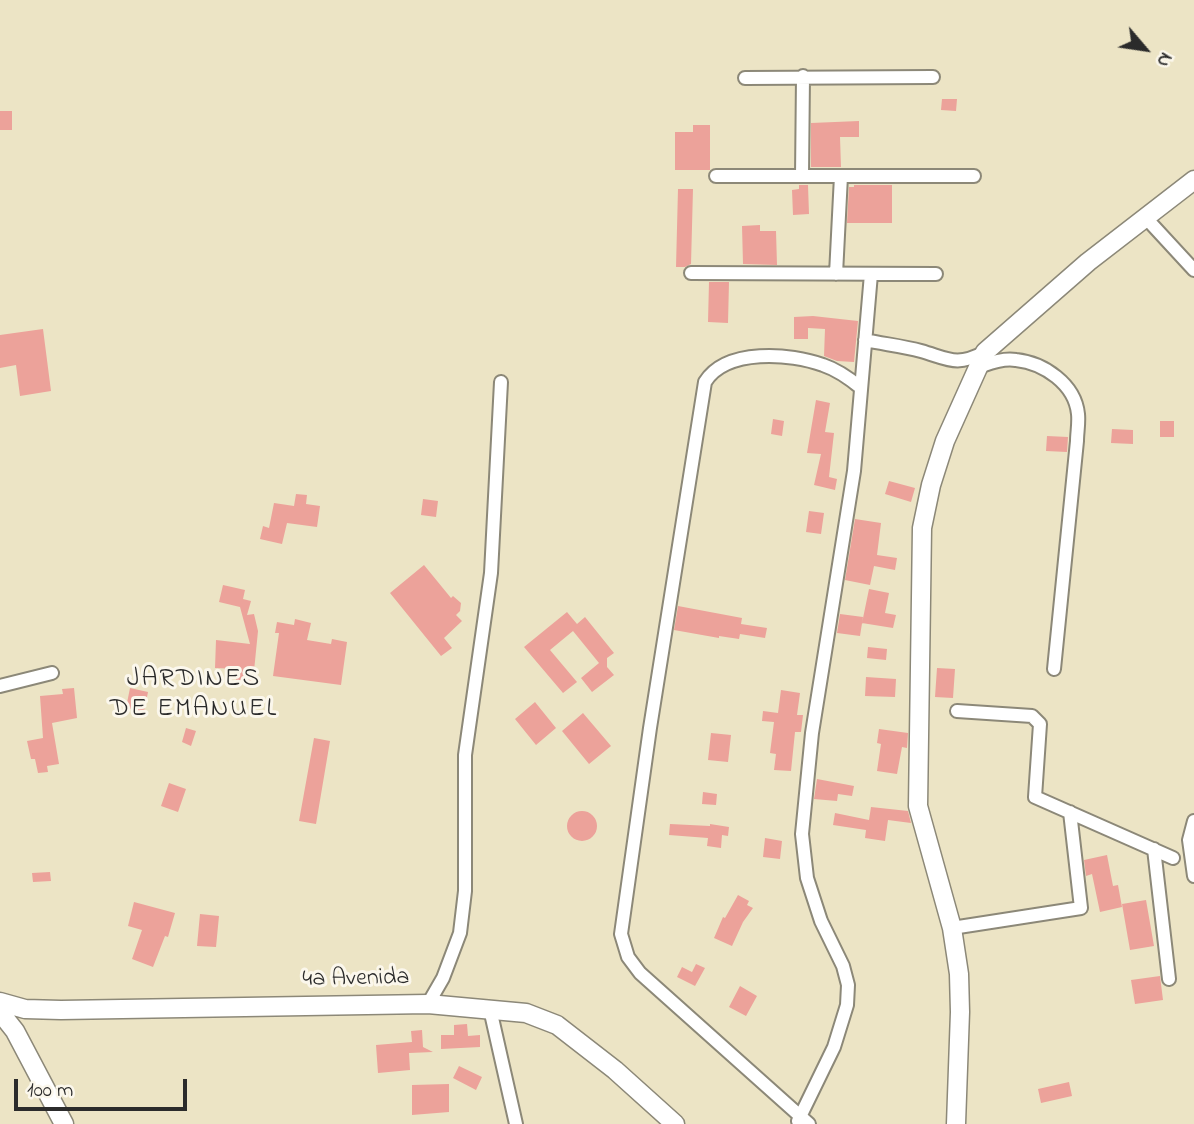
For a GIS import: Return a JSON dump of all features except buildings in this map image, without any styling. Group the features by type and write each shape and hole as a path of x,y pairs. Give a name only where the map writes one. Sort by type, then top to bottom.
{"street":[{"path":"802,176 803,76"},
{"path":"745,78 933,77"},
{"path":"716,176 974,176"},
{"path":"836,274 841,176"},
{"path":"956,1124 959,974 952,928 918,806 922,528 931,485 945,440 982,359 1088,262 1194,180"},
{"path":"1146,218 1194,270"},
{"path":"691,273 936,274"},
{"path":"861,388 850,378 822,365 776,356 725,363 705,382 650,728 621,934 628,957 640,973 802,1121 834,1047 847,1005 848,985 843,966 821,921 807,878 802,834 812,733 854,471 871,274"},
{"path":"865,340 921,351 946,361 1014,359 1037,365 1069,389 1078,412 1077,442 1054,669"},
{"path":"428,1004 443,978 460,933 465,891 466,755 491,573 501,382"},
{"path":"0,686 51,673"},
{"path":"957,711 1032,716 1040,724 1035,797 1173,858"},
{"path":"952,928 1081,908 1070,812"},
{"path":"1194,821 1189,840 1194,876"},
{"path":"1154,849 1169,979"},
{"name":"4a Avenida","path":"0,1002 25,1009 61,1010 428,1004 526,1013 557,1025 615,1070 675,1124"},
{"path":"490,1009 516,1124"},
{"path":"0,1012 15,1031 64,1124"}],"district":[{"name":"JARDINES DE EMANUEL","path":"194,696"}]}
